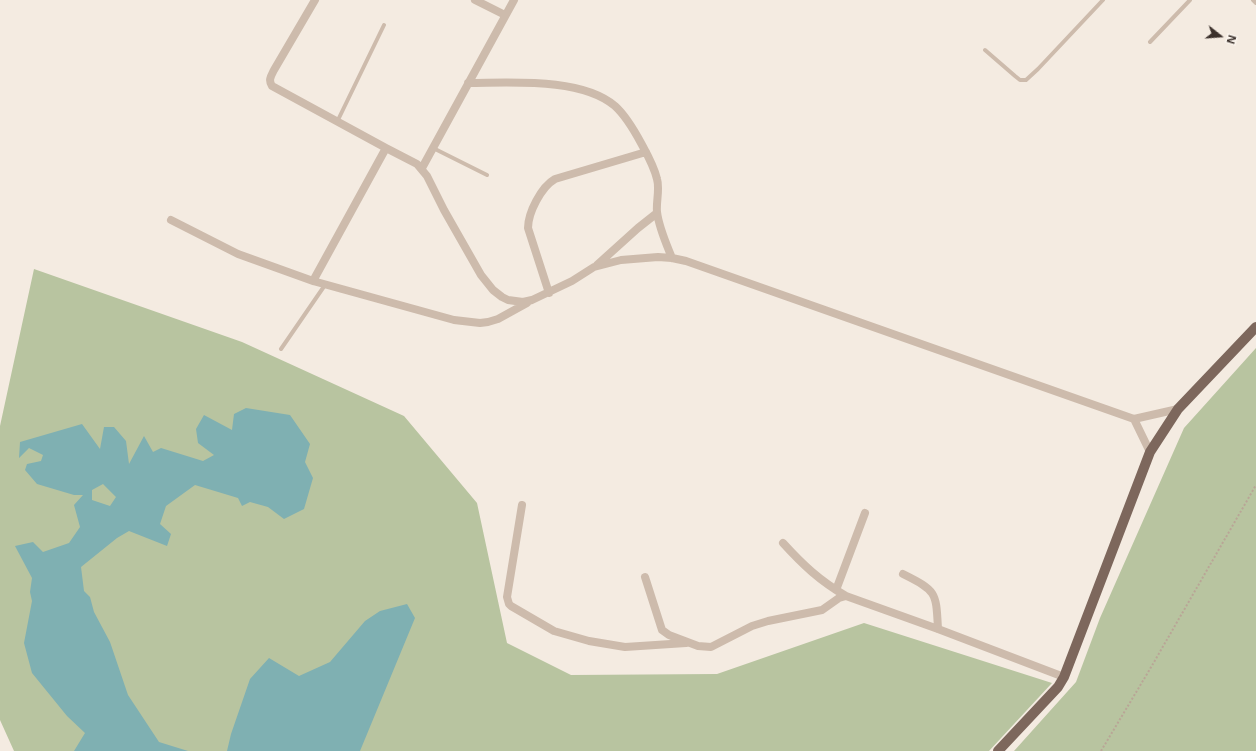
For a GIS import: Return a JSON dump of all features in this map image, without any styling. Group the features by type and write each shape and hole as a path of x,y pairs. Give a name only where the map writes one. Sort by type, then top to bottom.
{"main road":[{"path":"998,751 1058,687 1064,678 1150,452 1178,409 1256,327"}],"street":[{"path":"315,0 274,70 270,78 272,86 422,168 444,210 487,283 493,290 508,300 523,302 532,300"},
{"path":"475,0 505,16"},
{"path":"422,168 514,0"},
{"path":"468,83 552,84 591,92 607,100 622,113 630,123 653,167 658,181 658,213 661,228 672,258"},
{"path":"313,281 386,148"},
{"path":"548,293 528,228 530,214 545,186 555,179 646,152"},
{"path":"171,220 238,254 313,281 454,320 480,323 498,319 594,267 638,228 658,213"},
{"path":"594,267 621,260 643,257 672,258 686,261 908,341 1134,419 1178,409"},
{"path":"1134,419 1150,452"},
{"path":"522,505 507,597 511,606 563,635 595,643 626,647 688,642"},
{"path":"836,590 866,513"},
{"path":"783,543 811,572 846,596 938,629 1064,678"},
{"path":"903,574 931,591 935,597 938,629"},
{"path":"645,577 662,630 669,635 698,646 711,646 763,622 822,610 839,598 846,596"}],"lane":[{"path":"985,50 1020,80 1026,80 1103,0"},
{"path":"1150,42 1190,0"},
{"path":"1253,0 1256,3"},
{"path":"337,122 384,25"},
{"path":"432,148 487,175"},
{"path":"281,349 325,284"}],"path":[{"path":"1101,751 1256,485"}],"green space":[{"path":"34,269 242,342 404,416 477,503 507,643 571,675 717,674 864,623 1052,683 989,751 14,751 0,720 0,426"},
{"path":"1256,348 1256,751 1014,751 1076,682 1100,618 1184,428"}],"water":[{"path":"246,408 290,415 310,444 305,462 313,478 304,509 284,519 268,507 250,502 242,506 238,498 195,485 166,506 160,524 171,534 167,546 129,531 117,538 81,567 84,591 90,597 94,612 110,642 128,695 159,742 188,751 74,751 85,733 67,716 32,673 24,643 32,601 30,592 32,578 15,546 33,542 43,552 69,543 80,527 74,505 83,495 74,495 37,484 25,470 27,464 41,461 43,455 29,448 19,458 20,442 82,424 100,449 104,427 114,427 126,441 129,464 144,436 153,452 161,448 203,461 214,455 198,443 196,429 204,415 232,430 234,414","holes":["103,484 116,497 110,506 92,500 92,490"]},
{"path":"407,604 415,618 360,751 227,751 231,734 250,679 269,658 299,676 330,662 365,621 380,611"}]}
